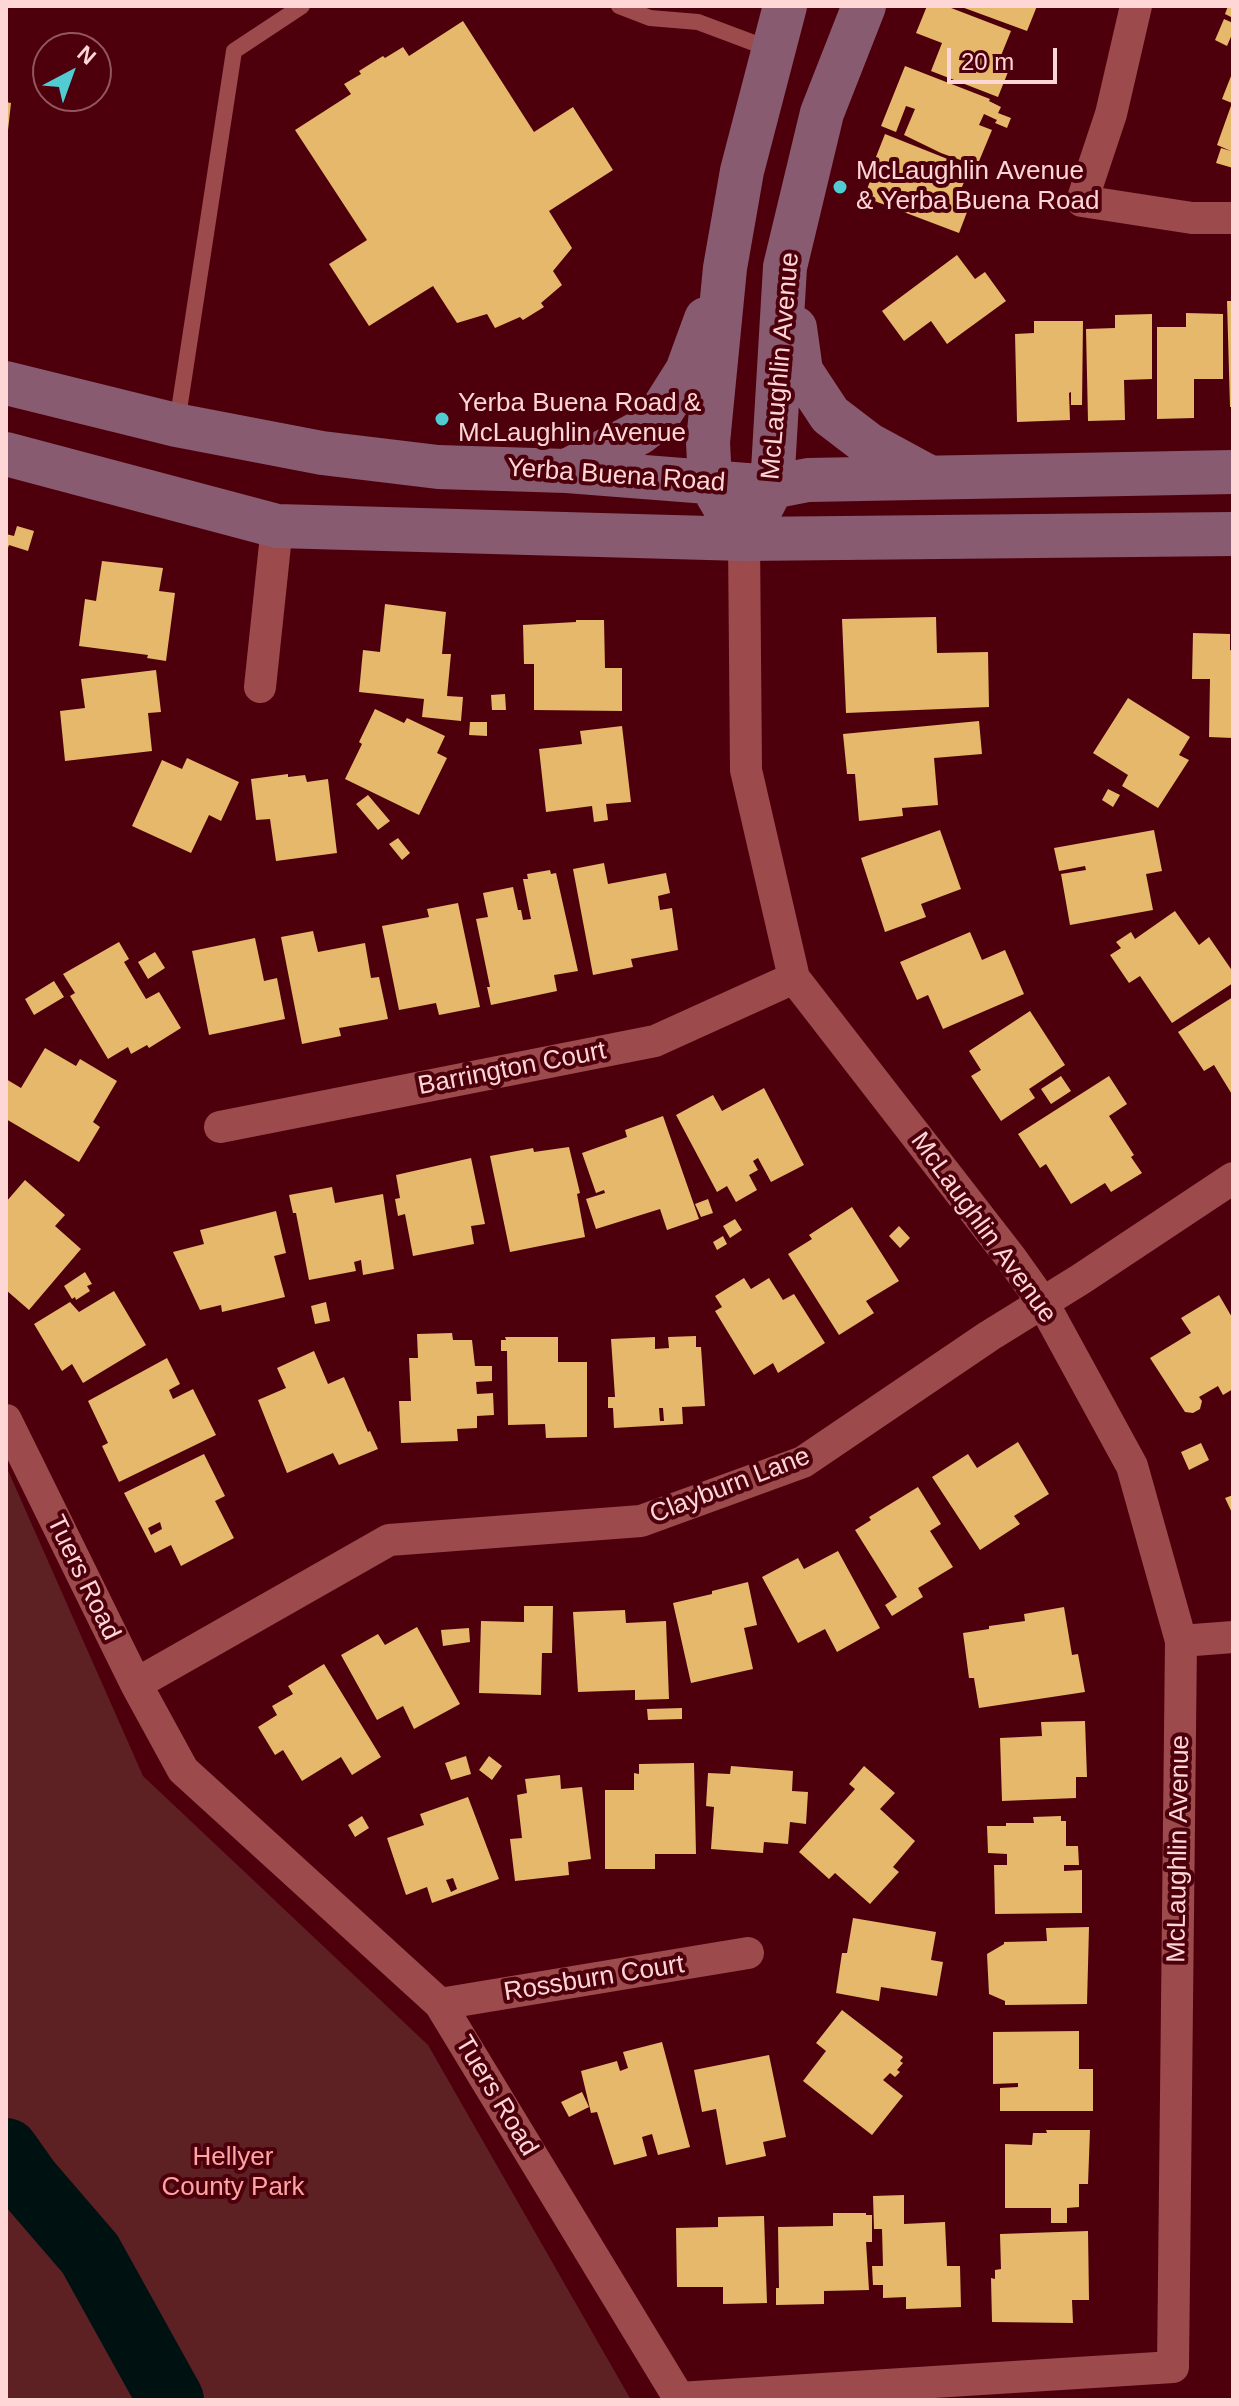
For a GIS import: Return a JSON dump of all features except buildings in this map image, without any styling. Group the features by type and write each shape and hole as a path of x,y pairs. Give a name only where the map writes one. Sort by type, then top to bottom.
{"main road":[{"path":"744,539 710,482 708,442 725,268 742,171 785,6"},
{"name":"McLaughlin Avenue","path":"744,539 772,487 785,267 822,113 864,6"},
{"path":"785,267 801,371 830,415 868,444 929,478"},
{"path":"567,471 639,433 656,420 687,371 725,268"},
{"name":"Yerba Buena Road","path":"6,383 176,425 322,453 438,467 567,471 772,487 808,480 1233,472"},
{"path":"6,454 277,526 744,539 1233,534"}],"street":[{"path":"1136,6 1111,114 1082,201 1192,218 1233,218"},
{"path":"260,687 277,526"},
{"name":"McLaughlin Avenue","path":"744,539 746,770 794,978 1043,1303 1132,1466 1181,1641 1173,2367"},
{"name":"Barrington Court","path":"220,1127 655,1041 794,978"},
{"name":"Clayburn Lane","path":"136,1684 389,1540 641,1521 803,1462 989,1336 1233,1178"},
{"name":"Tuers Road","path":"6,1420 136,1684 183,1770 440,2004 679,2398 1173,2367"},
{"path":"1181,1641 1233,1637"},
{"name":"Rossburn Court","path":"440,2004 748,1953"}],"lane":[{"path":"176,425 234,51 302,6"},
{"path":"619,6 650,18 698,22 772,49"}],"green space":[{"name":"Hellyer County Park","path":"6,1466 143,1776 428,2045 631,2400 6,2400"}],"waterway":[{"path":"6,2151 28,2182 90,2254 171,2400"}],"place":[{"name":"McLaughlin Avenue & Yerba Buena Road","path":"840,187"},
{"name":"Yerba Buena Road & McLaughlin Avenue","path":"442,419"}]}
